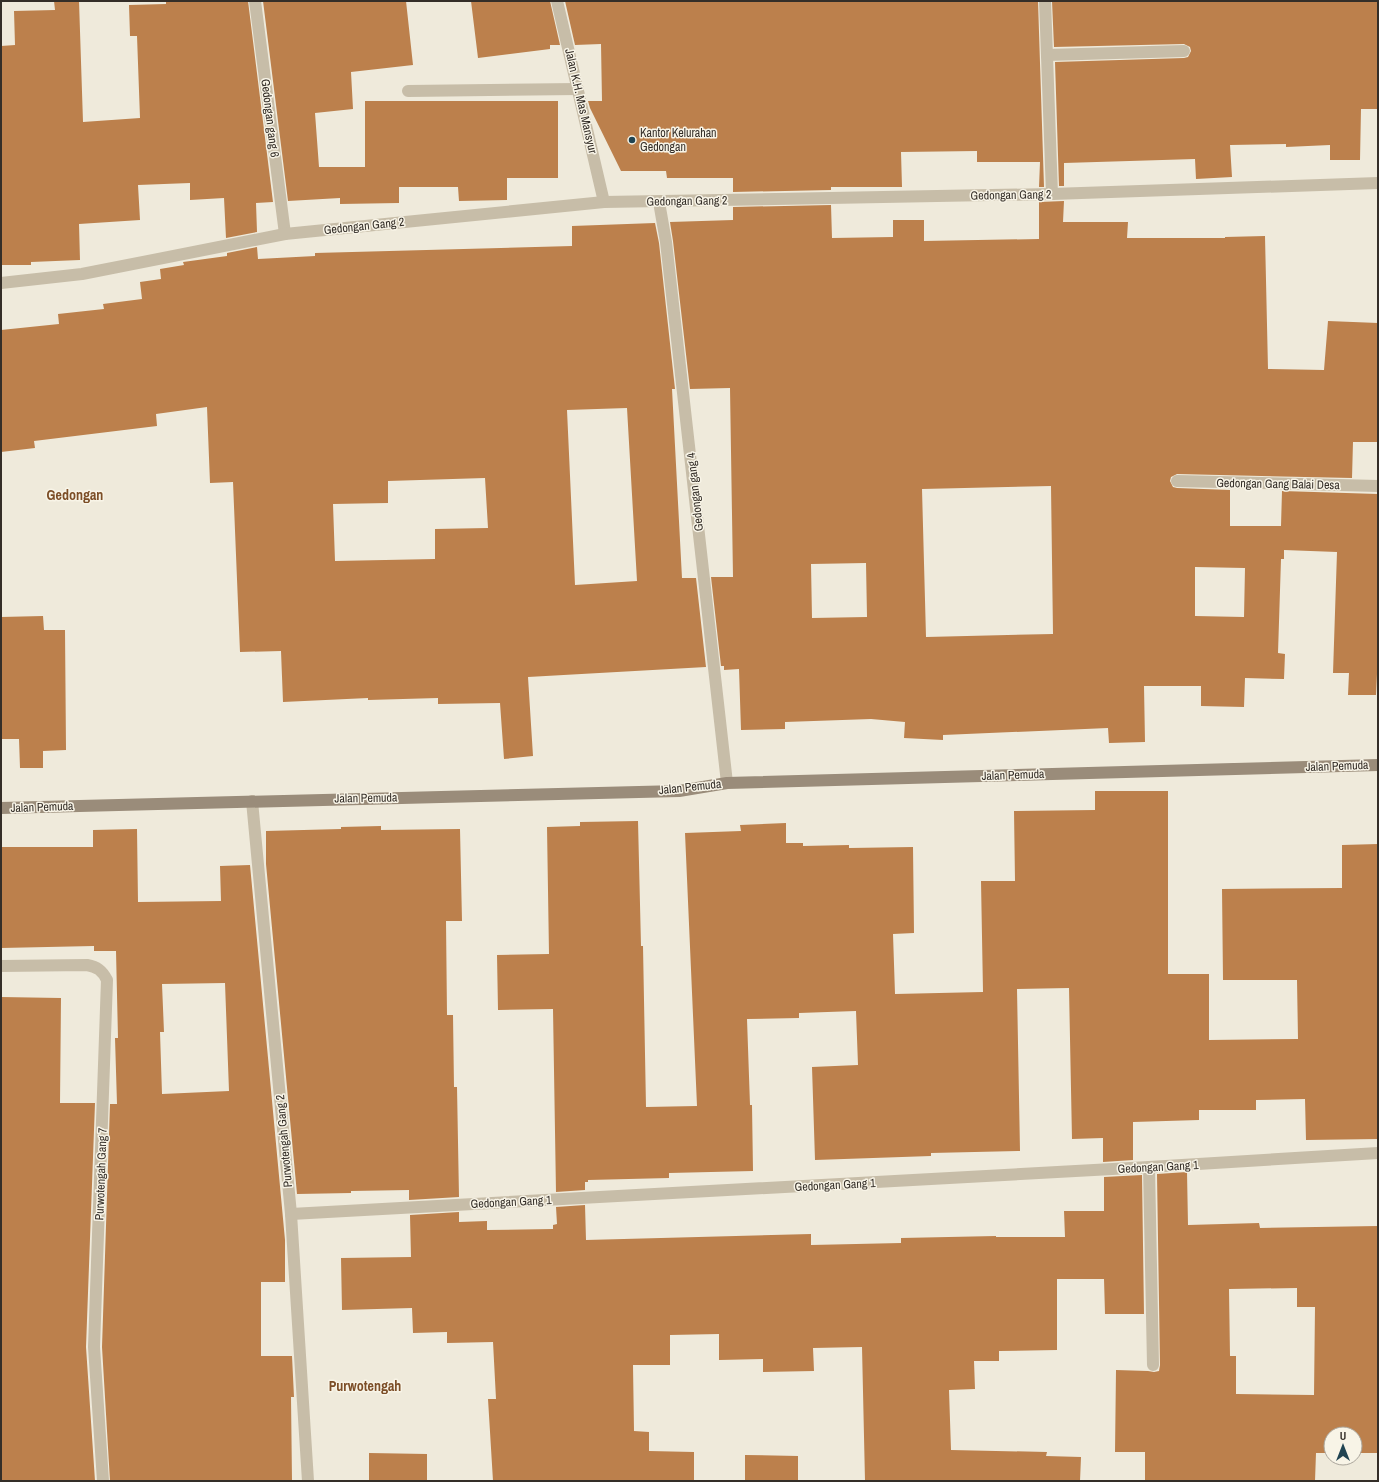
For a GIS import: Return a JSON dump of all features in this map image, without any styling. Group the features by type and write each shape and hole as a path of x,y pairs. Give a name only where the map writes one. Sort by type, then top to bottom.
{"street":[{"name":"Gedongan gang 6","path":"255,1 285,234"},
{"name":"Jalan K.H. Mas Mansyur","path":"557,1 604,202"},
{"path":"1045,1 1052,194"},
{"path":"1047,55 1184,51"},
{"path":"408,91 578,89"},
{"name":"Gedongan Gang 2","path":"1,283 90,273 285,234 604,202 1052,194 1378,183"},
{"name":"Gedongan gang 4","path":"659,202 666,242 727,783"},
{"name":"Gedongan Gang Balai Desa","path":"1177,481 1378,486"},
{"name":"Jalan Pemuda","path":"1,808 679,790 727,783 1378,765"},
{"name":"Purwotengah Gang 2","path":"252,801 291,1214 308,1481"},
{"name":"Purwotengah Gang 7","path":"1,966 87,965 96,967 104,973 107,980 94,1347 103,1481"},
{"name":"Gedongan Gang 1","path":"291,1214 1149,1168 1378,1153"},
{"path":"1149,1168 1153,1365"}],"building":[{"path":"54,1 79,1 83,122 140,118 137,36 130,36 129,5 166,4 166,1 248,1 273,202 256,203 257,232 226,238 224,198 190,200 190,183 138,185 140,220 79,224 80,260 31,262 31,265 2,265 1,46 15,45 14,11 55,10"},
{"path":"263,1 406,1 413,65 351,72 353,109 315,113 319,167 365,167 365,101 558,101 558,178 507,178 507,200 459,201 458,187 399,187 399,203 340,204 340,198 288,201"},
{"path":"471,1 550,1 560,45 550,45 550,49 478,58"},
{"path":"565,1 1038,1 1044,187 1039,187 1040,162 977,162 977,151 901,152 902,187 831,187 831,190 733,192 733,178 667,178 666,171 621,171 588,101 602,101 601,44 575,45"},
{"path":"1052,1 1378,1 1378,109 1361,109 1360,160 1330,160 1330,145 1286,147 1286,144 1230,145 1232,177 1196,179 1195,159 1064,163 1064,186 1059,186 1055,62 1184,58 1188,57 1191,51 1190,47 1184,44 1054,47"},
{"path":"1064,201 1063,222 1128,222 1127,238 1225,238 1265,236 1268,369 1324,370 1328,321 1378,323 1378,442 1353,442 1352,478 1177,474 1171,477 1170,481 1173,487 1177,488 1230,490 1230,526 1281,526 1282,491 1378,494 1378,674 1376,695 1348,695 1349,673 1333,673 1337,552 1284,550 1284,559 1281,559 1278,653 1285,654 1284,679 1245,678 1244,707 1201,706 1201,686 1144,686 1145,742 1109,743 1108,728 943,735 943,740 904,738 905,722 871,719 785,722 785,729 741,730 739,669 724,670 724,666 721,666 711,577 733,577 730,388 690,389 670,222 733,220 733,207 831,205 832,238 893,237 893,220 924,220 924,241 1039,239 1039,202","holes":["1051,486 1053,634 926,637 922,489","866,563 867,617 812,618 811,564","1195,567 1245,568 1244,617 1195,616"]},
{"path":"655,223 659,243 675,389 672,389 682,578 696,578 706,667 528,677 533,756 504,759 500,703 438,704 438,698 368,700 368,698 283,702 281,651 240,652 233,482 210,483 207,407 156,414 157,426 34,441 35,448 1,452 1,330 59,324 58,314 104,309 103,304 142,299 140,282 161,279 160,269 184,265 183,262 227,256 227,253 257,247 258,259 315,256 315,253 572,246 572,226","holes":["627,408 637,581 575,585 567,410","485,478 488,528 435,529 435,559 335,561 333,504 388,503 388,481"]},
{"path":"43,616 44,630 65,630 66,750 43,751 43,768 20,768 19,739 1,739 1,617"},
{"path":"1095,791 1168,791 1168,974 1209,974 1209,1040 1298,1039 1297,980 1223,980 1222,889 1342,888 1342,845 1378,844 1378,1139 1306,1140 1305,1099 1256,1100 1256,1110 1199,1110 1199,1120 1133,1122 1133,1160 1103,1162 1103,1138 1072,1139 1069,988 1017,989 1020,1151 931,1153 931,1156 815,1160 812,1067 858,1065 856,1011 799,1013 799,1018 747,1019 750,1105 752,1105 753,1171 669,1173 669,1178 588,1180 588,1182 585,1182 585,1190 556,1192 553,1009 498,1010 497,955 549,954 547,827 580,826 580,822 638,821 641,946 643,946 646,1107 697,1106 685,833 741,831 740,825 786,823 786,843 803,843 803,846 849,845 849,848 913,847 914,933 893,934 895,994 983,992 981,881 1015,881 1014,811 1095,810"},
{"path":"381,826 381,830 460,829 462,921 446,921 447,1015 453,1015 454,1087 457,1087 459,1197 409,1200 409,1190 297,1194 266,864 266,831 341,829 341,827"},
{"path":"137,829 138,902 221,901 220,866 250,865 285,1240 285,1282 261,1282 261,1356 292,1356 294,1397 291,1397 292,1481 110,1481 102,1347 110,1104 117,1104 115,1038 118,1038 116,951 94,951 94,946 1,948 1,847 93,847 93,830","holes":["225,983 229,1091 162,1094 160,1032 164,1032 162,984"]},
{"path":"1,997 61,998 60,1103 95,1103 86,1347 95,1481 1,1481"},
{"path":"1187,1172 1188,1225 1259,1223 1260,1228 1378,1226 1378,1453 1363,1453 1363,1426 1323,1426 1323,1453 1316,1453 1315,1481 1145,1481 1145,1452 1115,1452 1116,1370 1154,1372 1159,1371 1157,1174","holes":["1297,1288 1297,1307 1315,1307 1314,1395 1236,1394 1236,1356 1230,1356 1229,1289"]},
{"path":"1142,1175 1144,1314 1105,1314 1104,1279 1057,1279 1057,1350 999,1351 999,1361 974,1361 975,1389 949,1390 951,1450 1047,1452 1046,1456 1081,1457 1080,1481 865,1481 862,1347 813,1348 814,1371 763,1372 763,1359 719,1360 719,1334 670,1335 670,1365 633,1365 634,1431 649,1432 649,1451 694,1452 694,1481 493,1481 488,1399 496,1399 493,1342 447,1343 447,1332 413,1333 412,1308 342,1310 341,1258 411,1257 410,1215 459,1212 459,1222 487,1221 487,1230 553,1229 553,1225 557,1224 556,1207 585,1205 586,1240 811,1234 811,1245 901,1243 901,1238 996,1236 1065,1237 1064,1211 1104,1211 1104,1177"},
{"path":"369,1453 427,1454 427,1481 369,1481"},
{"path":"745,1455 798,1456 798,1481 745,1481"}],"place":[{"name":"Kantor Kelurahan Gedongan","path":"632,140"}],"district":[{"name":"Gedongan","path":"75,495"},
{"name":"Purwotengah","path":"365,1386"}]}
